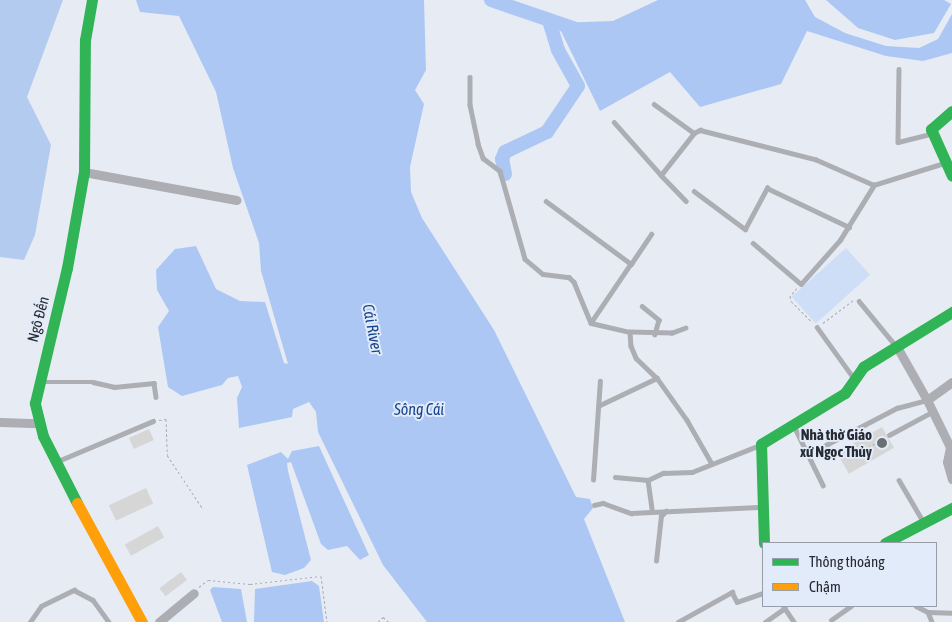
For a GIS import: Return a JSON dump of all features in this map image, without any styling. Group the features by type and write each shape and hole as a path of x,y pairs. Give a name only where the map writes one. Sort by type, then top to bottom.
{"street":[{"name":"Ngô Đến","path":"92,0 85,40 84,172 67,268 37,382 35,403 38,423 96,541 142,622"},
{"path":"952,111 933,124 932,134 952,176"},
{"path":"84,172 236,200"},
{"path":"764,542 760,507 761,444 845,392 863,367 952,312"},
{"path":"897,347 927,400 951,453 947,462 952,479"},
{"path":"927,400 952,382"},
{"path":"0,422 38,423"},
{"path":"887,542 952,508"},
{"path":"159,622 194,593"}],"lane":[{"path":"899,69 898,142 932,134"},
{"path":"470,77 470,105 478,144 483,158 500,171 525,258 543,274 569,277 574,282 591,323"},
{"path":"654,104 694,133"},
{"path":"614,122 686,201"},
{"path":"661,175 694,133 700,130 815,159 874,185"},
{"path":"753,243 801,284 848,227 874,185 946,162"},
{"path":"694,191 745,229 767,188 848,227"},
{"path":"546,200 631,264"},
{"path":"591,323 651,234"},
{"path":"859,301 897,347"},
{"path":"642,306 659,320 655,334"},
{"path":"591,323 630,332 655,334 686,328"},
{"path":"817,327 854,378"},
{"path":"630,332 633,353 657,378 711,462"},
{"path":"600,405 657,378"},
{"path":"593,480 592,452 600,405 600,381"},
{"path":"37,382 93,382 114,386 154,383 156,397"},
{"path":"820,448 897,408 927,400"},
{"path":"889,435 932,412"},
{"path":"58,461 153,421"},
{"path":"793,425 823,486"},
{"path":"615,477 648,480 662,473 692,472 711,462 761,444"},
{"path":"648,480 652,510"},
{"path":"899,480 924,522"},
{"path":"594,505 603,503 631,513 652,510 760,507"},
{"path":"656,561 661,516 666,511"},
{"path":"30,622 41,606 74,590 93,600 109,622"},
{"path":"678,622 732,592 737,602 762,593"},
{"path":"766,622 784,607 794,622"},
{"path":"831,620 850,607"},
{"path":"918,607 928,612 952,613"},
{"path":"928,612 932,622"}],"path":[{"path":"801,284 790,296 791,301 817,327 854,299 859,301"},
{"path":"153,421 166,419 167,455 203,509"},
{"path":"864,450 889,435"},
{"path":"194,593 208,580 250,584 320,576 327,622"},
{"path":"378,622 383,617 389,622"}],"shaded area":[{"path":"0,0 63,0 27,97 51,145 35,235 24,260 0,257"},
{"path":"846,248 870,275 816,324 792,297"}],"water":[{"name":"Sông Cái","path":"136,0 424,0 426,70 415,90 424,104 410,167 411,192 422,218 494,330 576,497 590,499 593,508 584,519 625,622 427,622 383,565 318,432 316,412 309,402 293,409 292,417 239,428 237,398 242,387 238,376 228,378 222,385 182,396 168,387 158,327 169,311 157,290 156,270 175,249 196,246 216,289 240,301 265,302 284,363 288,364 261,271 259,243 233,168 216,92 179,16 140,12"},
{"path":"658,0 805,0 815,17 845,33 886,46 919,48 938,39 952,14 952,53 923,61 886,56 807,31 781,84 700,107 670,72 600,111 557,23 613,21"},
{"path":"826,0 944,0 951,4 934,33 895,40 858,28"},
{"path":"319,446 369,555 360,560 347,546 328,550 321,544 291,462 287,463 288,471 311,560 304,568 285,575 272,572 247,465 281,452 288,459 292,451"},
{"path":"312,581 319,586 324,622 254,622 255,589"},
{"path":"213,587 241,589 247,622 222,622 210,590"}],"building":[{"path":"882,427 894,448 849,474 837,453"},
{"path":"149,429 154,440 134,449 129,438"},
{"path":"146,488 153,503 116,521 109,505"},
{"path":"158,526 164,537 131,556 125,544"},
{"path":"181,572 187,580 165,596 159,588"}],"waterway":[{"path":"491,0 573,28"},
{"path":"505,174 502,159 505,152 547,132 578,86 558,50 549,20"}],"traffic: fast":[{"path":"77,503 43,436 35,403 67,268 84,172 85,40 92,0"},
{"path":"952,111 931,129 952,176"},
{"path":"764,542 761,444 845,393 863,367 952,312"},
{"path":"887,542 952,508"}],"traffic: slow":[{"path":"77,503 142,622"}],"place":[{"name":"Nhà thờ Giáo xứ Ngọc Thủy","path":"882,443"}],"water label":[{"name":"Cái River","path":"373,329"}]}
